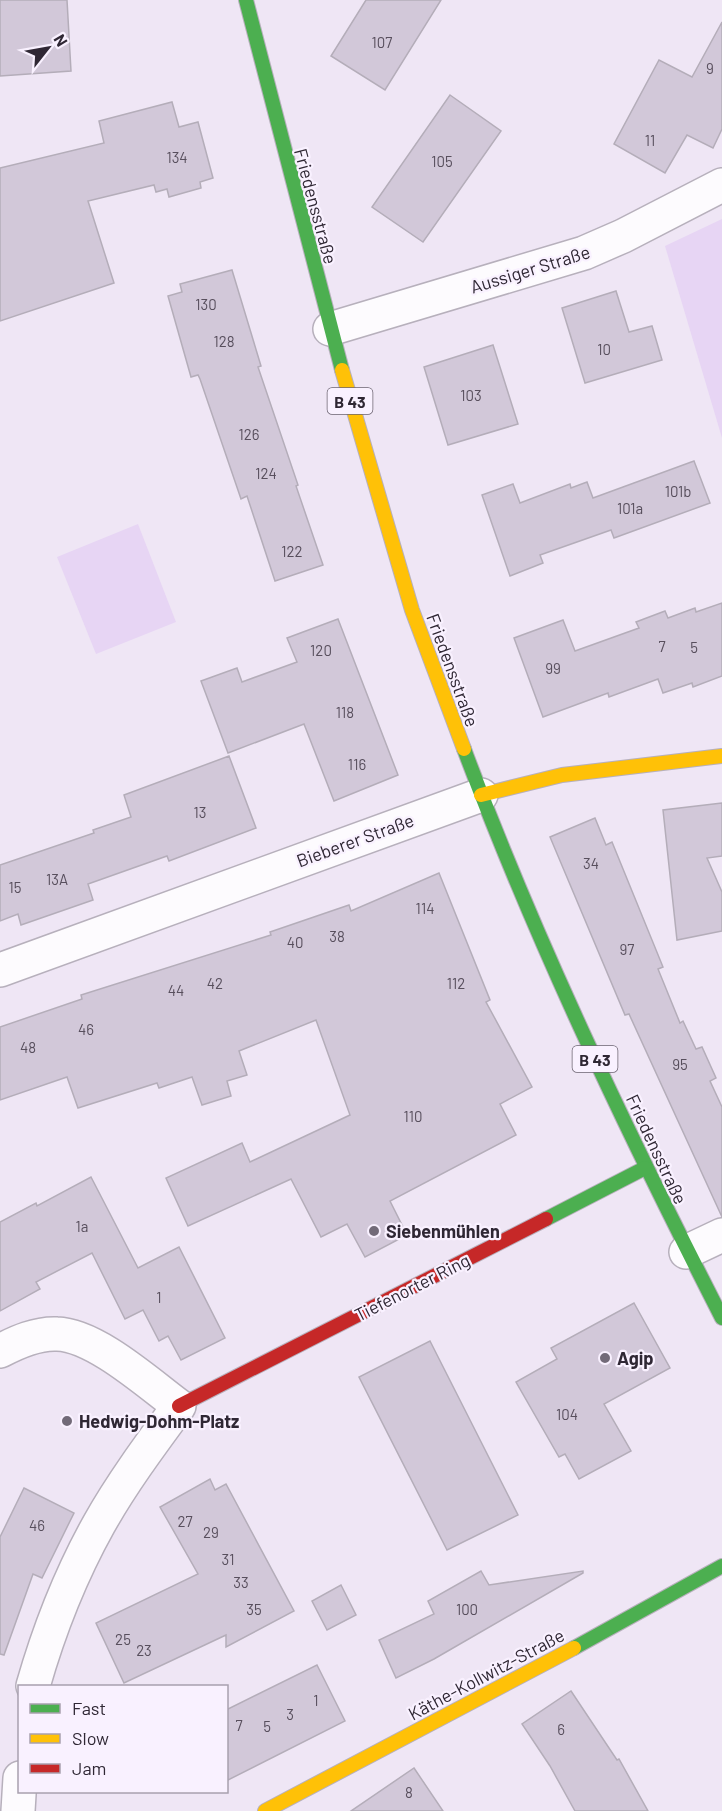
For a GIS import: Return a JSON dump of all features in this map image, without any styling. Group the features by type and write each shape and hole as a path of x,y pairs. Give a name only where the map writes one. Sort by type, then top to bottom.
{"main road":[{"name":"Friedensstraße","path":"246,0 330,329 412,610 481,795 541,942 645,1168 686,1252 722,1318"},
{"name":"Bieberer Straße","path":"481,795 562,776 722,756"},
{"name":"Tiefenorter Ring","path":"179,1406 645,1168"},
{"name":"Käthe-Kollwitz-Straße","path":"265,1811 612,1628 722,1566"}],"street":[{"name":"Aussiger Straße","path":"330,329 584,254 722,185"},
{"name":"Bieberer Straße","path":"0,970 481,795"},
{"path":"686,1252 722,1235"},
{"path":"0,1351 31,1337 56,1334 73,1336 110,1355 179,1406"},
{"name":"Tiefenorter Ring","path":"33,1685 49,1631 82,1556 111,1504 143,1454 179,1406"},
{"path":"18,1811 19,1793"}],"shaded area":[{"path":"722,219 722,438 665,246"},
{"path":"138,524 176,622 96,654 57,557"}],"building":[{"path":"0,0 67,0 71,71 0,76"},
{"path":"366,0 441,0 385,90 331,56"},
{"path":"722,22 722,129 713,148 687,135 665,173 614,144 659,60 692,77"},
{"path":"450,95 501,131 423,242 372,207"},
{"path":"172,102 179,127 198,122 213,178 200,182 201,188 169,197 167,189 156,192 154,185 88,201 114,283 0,321 0,168 104,143 99,121"},
{"path":"232,270 261,366 258,367 323,565 275,581 247,496 241,499 200,379 198,375 191,377 168,296 182,292 180,284"},
{"path":"616,291 629,332 652,326 662,360 585,383 562,308"},
{"path":"493,345 518,424 448,445 424,367"},
{"path":"694,461 710,503 614,538 611,530 540,555 543,563 510,576 482,495 513,484 520,503 570,484 571,488 587,482 593,498"},
{"path":"722,603 722,676 693,687 692,683 663,693 658,679 609,697 608,693 543,717 514,638 563,620 575,651 639,628 636,622 665,611 668,618 695,608 696,612"},
{"path":"338,619 398,775 334,801 304,724 228,753 201,681 237,668 242,682 297,662 287,638"},
{"path":"229,756 256,828 169,861 167,856 88,884 93,900 21,925 18,914 0,921 0,865 94,833 93,830 131,817 124,795"},
{"path":"722,803 722,856 707,858 722,892 722,931 677,940 663,810"},
{"path":"595,818 606,845 612,842 663,967 658,969 680,1023 683,1021 696,1049 702,1047 716,1078 710,1081 722,1107 722,1217 629,1014 625,1015 550,837"},
{"path":"439,873 490,1000 486,1002 532,1087 500,1104 516,1135 390,1201 407,1235 365,1257 347,1224 321,1237 291,1179 188,1226 166,1178 242,1143 250,1162 350,1115 316,1020 239,1051 247,1075 227,1081 231,1096 202,1105 192,1077 159,1088 157,1083 78,1108 67,1077 0,1100 0,1027 82,999 81,995 271,935 270,932 349,905 351,911"},
{"path":"91,1177 138,1268 179,1247 225,1338 181,1360 168,1336 159,1341 143,1310 125,1319 92,1253 36,1282 40,1289 0,1311 0,1222 36,1203 37,1206"},
{"path":"634,1303 670,1368 604,1404 631,1451 579,1479 565,1454 559,1457 516,1382 557,1359 551,1348"},
{"path":"430,1341 518,1515 447,1550 359,1377"},
{"path":"210,1479 215,1490 226,1484 294,1611 226,1647 226,1635 124,1683 96,1623 198,1574 160,1507"},
{"path":"24,1488 74,1513 42,1578 33,1574 4,1655 0,1654 0,1537"},
{"path":"481,1571 489,1585 583,1571 583,1573 434,1659 396,1678 379,1640 434,1614 428,1601"},
{"path":"341,1585 356,1615 327,1630 312,1601"},
{"path":"317,1665 345,1721 228,1780 228,1709"},
{"path":"571,1691 617,1760 619,1759 648,1811 575,1811 550,1766 522,1724"},
{"path":"414,1768 443,1811 351,1811"}],"traffic: fast":[{"path":"246,0 342,370"},
{"path":"464,749 522,894 585,1037 722,1318"},
{"path":"546,1219 645,1168"},
{"path":"574,1648 722,1566"}],"traffic: slow":[{"path":"342,370 412,610 464,749"},
{"path":"481,795 562,775 722,756"},
{"path":"265,1811 574,1648"}],"traffic: jam":[{"path":"179,1406 546,1219"}],"place":[{"name":"Siebenmühlen","path":"374,1231"},
{"name":"Agip","path":"605,1358"},
{"name":"Hedwig-Dohm-Platz","path":"67,1421"}]}
